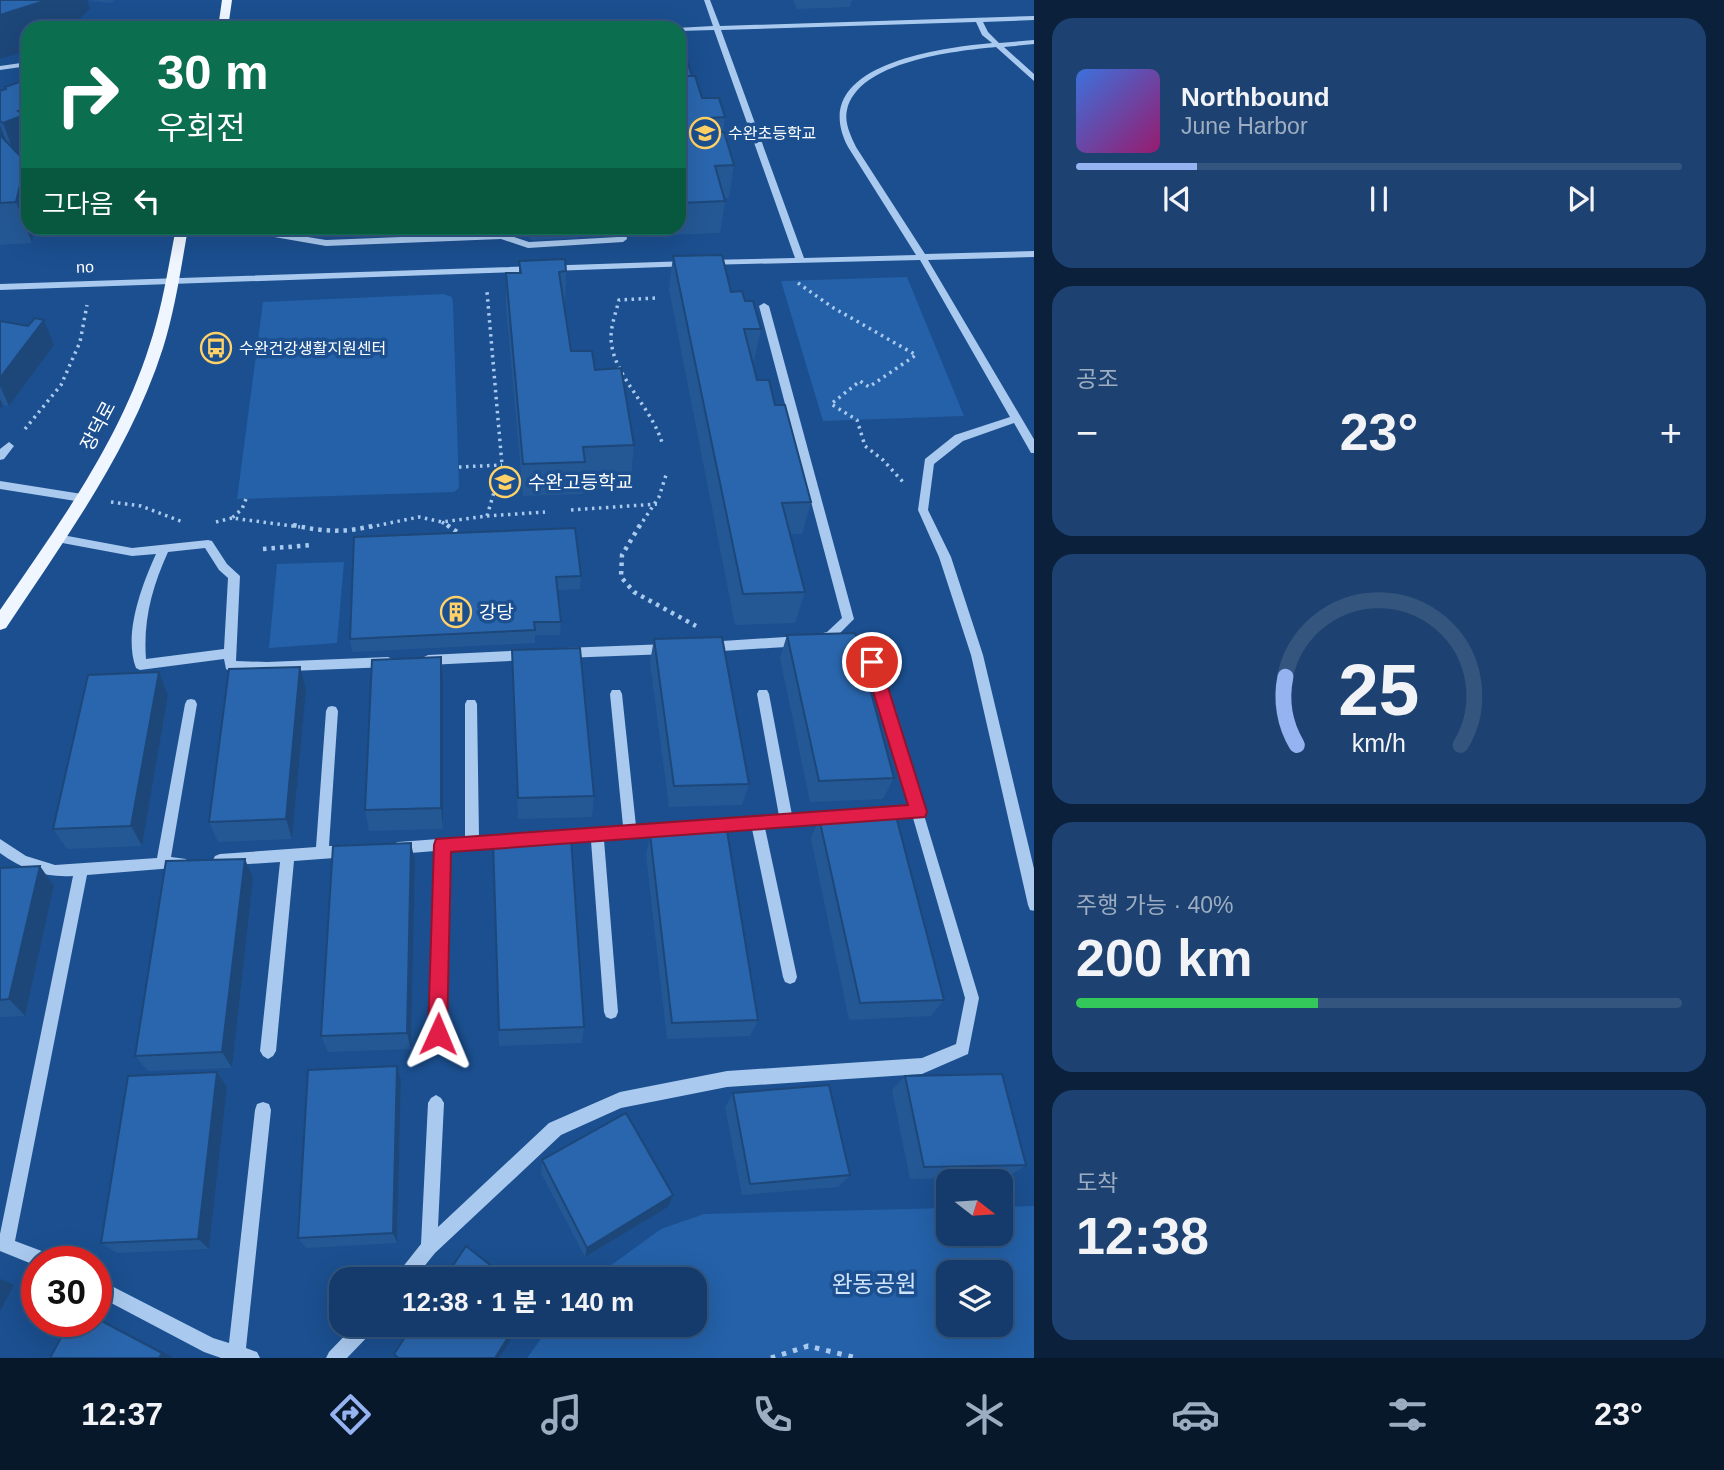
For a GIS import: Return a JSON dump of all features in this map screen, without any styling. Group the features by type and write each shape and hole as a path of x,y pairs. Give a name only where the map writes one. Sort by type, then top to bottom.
{"main road":[{"path":"224,21 227,0"},
{"name":"장덕로","path":"0,623 57,538 127,420 156,349 181,235"}],"street":[{"path":"707,0 800,260"},
{"path":"686,29 1034,18"},
{"path":"979,20 985,33 1034,80"},
{"path":"1034,42 915,58 876,71 854,90 843,109 846,135 924,257 1034,450"},
{"path":"0,68 21,66"},
{"path":"280,235 326,243 453,235"},
{"path":"507,235 528,245 623,239 622,235"},
{"path":"172,280 1034,254"},
{"name":"no","path":"0,287 172,280"},
{"path":"691,648 793,643 830,636 848,619 764,306"},
{"path":"1016,419 959,438 929,462 923,510 945,557 977,655 1034,905"},
{"path":"0,456 9,446"},
{"path":"0,485 82,498"},
{"path":"57,538 132,552 208,544 223,567 234,576 230,666 404,661"},
{"path":"164,549 148,581 136,634 140,665 230,653"},
{"path":"555,654 678,648"},
{"path":"418,660 541,654"},
{"path":"413,1267 429,1247 555,1129 620,1100 727,1079 922,1066 963,1049 972,998 872,662"},
{"path":"616,694 629,832"},
{"path":"763,694 787,821"},
{"path":"163,864 191,704"},
{"path":"471,705 472,843"},
{"path":"323,853 332,711"},
{"path":"389,848 918,812"},
{"path":"757,823 790,977"},
{"path":"597,834 611,1012"},
{"path":"0,845 22,861 55,871 362,850"},
{"path":"438,1034 442,845"},
{"path":"268,1051 288,856"},
{"path":"21,1251 3,1244 81,870"},
{"path":"429,1247 436,1102"},
{"path":"112,1294 210,1346 244,1356 263,1110"},
{"path":"335,1358 355,1337"}],"path":[{"path":"788,261 794,280 832,307 916,355 869,387 860,381 831,404 857,420 864,446 883,460 905,485 924,492"},
{"path":"483,270 502,465 487,516"},
{"path":"9,446 61,386 80,342 90,283"},
{"path":"655,299 620,300 610,340 618,365 653,415 663,446"},
{"path":"459,467 502,465"},
{"path":"666,475 665,486 657,503 621,557 621,577 634,592 696,625 705,647"},
{"path":"82,498 141,506 187,523"},
{"path":"232,518 242,509 246,499"},
{"path":"571,510 657,503"},
{"path":"206,525 232,518 288,524 322,532 351,532 395,520 419,517 442,522 545,512"},
{"path":"442,522 460,534"},
{"path":"263,549 312,545"},
{"path":"771,1358 808,1346 857,1358"}],"green space":[{"path":"907,277 964,416 823,421 781,281"},
{"path":"443,294 452,297 453,304 459,488 454,492 237,499 263,302"},
{"path":"344,562 337,643 269,648 277,564"},
{"name":"완동공원","path":"1034,1206 1034,1358 527,1358 542,1337 707,1337 707,1267 609,1267 661,1229 704,1214 936,1208 936,1246 1013,1246 1013,1207"}],"building":[{"path":"0,0 47,0 0,15"},
{"path":"686,57 692,76 686,76"},
{"path":"686,76 695,76 702,98 719,98 725,117 711,118 715,132 724,132 734,165 715,166 725,201 686,203"},
{"path":"21,81 21,110 18,111 21,116 3,123 0,121 0,91 6,89 5,87"},
{"path":"0,135 21,156 21,181 16,202 0,203"},
{"path":"722,255 731,292 742,291 745,301 753,301 761,329 744,329 757,380 769,380 775,405 785,405 811,502 782,503 805,592 743,594 673,256"},
{"path":"565,259 566,271 559,272 571,351 592,351 595,370 621,368 634,445 583,447 585,462 523,464 506,273 521,273 519,261"},
{"path":"35,318 44,320 0,378 0,321 28,326"},
{"name":"강당","path":"575,528 581,576 556,577 561,622 534,622 535,630 350,639 354,537"},
{"path":"855,633 894,778 819,781 787,635"},
{"path":"722,637 749,784 674,786 654,639"},
{"path":"580,648 594,796 518,798 512,650"},
{"path":"441,657 441,808 365,810 372,660"},
{"path":"300,667 286,819 209,822 229,669"},
{"path":"159,672 131,826 53,829 88,675"},
{"path":"896,816 944,1000 860,1003 819,818"},
{"path":"727,831 758,1020 672,1023 650,834"},
{"path":"571,838 584,1027 499,1030 493,841"},
{"path":"411,843 407,1033 321,1036 333,846"},
{"path":"245,859 222,1052 135,1056 166,861"},
{"path":"40,866 9,999 0,1000 0,868"},
{"path":"397,1066 393,1233 298,1238 308,1070"},
{"path":"217,1072 198,1239 101,1243 128,1076"},
{"path":"1002,1074 1026,1165 924,1167 905,1076"},
{"path":"829,1085 850,1175 750,1184 733,1093"},
{"path":"626,1113 673,1195 587,1248 542,1160"},
{"path":"466,1246 493,1267 452,1267"},
{"path":"112,1326 162,1353 159,1358 50,1358 61,1337 112,1337"},
{"path":"405,1337 508,1337 495,1358 398,1358 394,1354"}],"place":[{"name":"수완초등학교","path":"705,133"},
{"name":"수완건강생활지원센터","path":"216,348"},
{"name":"수완고등학교","path":"505,482"},
{"name":"강당","path":"456,612"}],"route":[{"path":"438,1034 442,845 918,812 872,662"}]}
